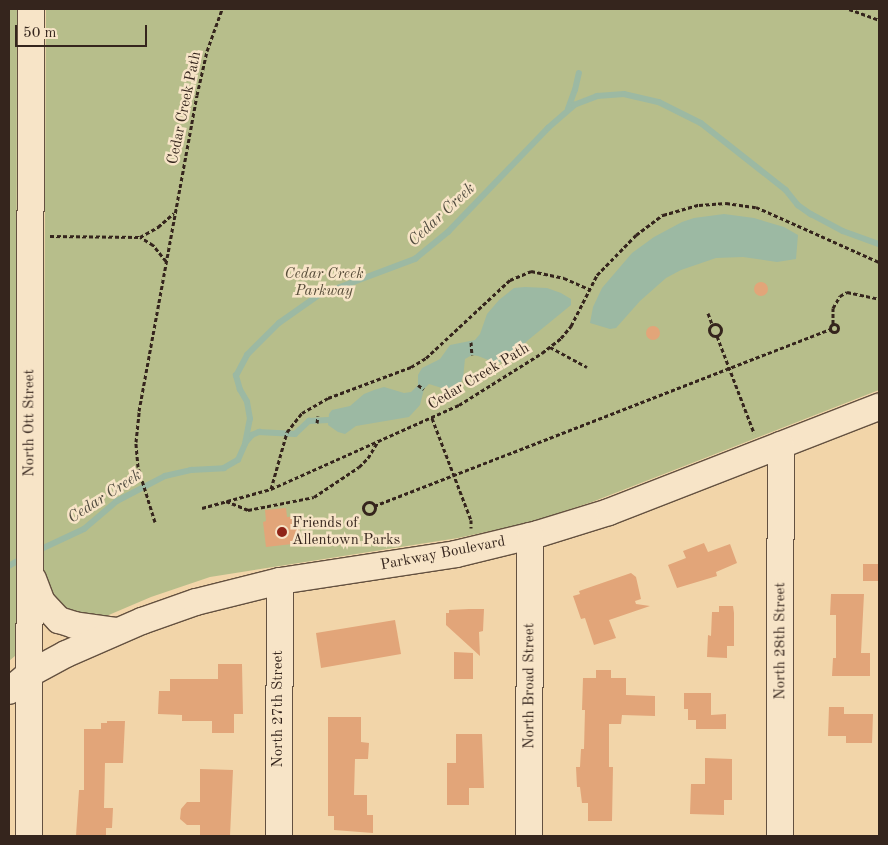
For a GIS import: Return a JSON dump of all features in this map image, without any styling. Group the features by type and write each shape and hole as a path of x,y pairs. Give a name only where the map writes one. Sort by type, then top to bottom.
{"street":[{"name":"North Ott Street","path":"29,836 31,9"},
{"name":"Parkway Boulevard","path":"9,691 30,674 66,654 116,631 196,602 280,581 456,554 530,536 608,512 879,407"},
{"name":"North 28th Street","path":"780,836 781,445"},
{"name":"North Broad Street","path":"529,836 530,536"},
{"path":"30,572 42,602 59,620 74,625 116,631"},
{"name":"North 27th Street","path":"279,836 280,581"}],"path":[{"name":"Cedar Creek Path","path":"154,522 138,467 136,442 139,411 197,95 207,51 222,9"},
{"path":"849,9 879,20"},
{"name":"Cedar Creek Path","path":"202,508 271,489 379,439 460,405 550,347 571,326 589,289 610,260 636,235 664,216 698,205 726,203 756,207 879,262"},
{"path":"29,244 140,237 158,227 175,213"},
{"path":"140,237 153,245 166,261"},
{"path":"271,489 288,432 302,413 316,403 411,367 426,358 494,292 522,274 531,271 548,274 574,281 589,289"},
{"path":"831,329 833,324 833,308 840,296 848,292 879,300"},
{"path":"708,313 712,324"},
{"path":"712,324 708,332 711,335 717,336"},
{"path":"712,324 718,325 721,328 720,334 717,336"},
{"path":"374,506 831,329 835,332 838,329 837,325 833,324"},
{"path":"717,336 755,436"},
{"path":"471,342 472,355"},
{"path":"550,347 587,367"},
{"path":"418,386 424,389"},
{"path":"317,423 318,416"},
{"path":"432,418 470,520 472,533"},
{"path":"226,502 248,510 314,497 360,467 368,458 379,439"}],"green space":[{"path":"9,9 17,9 16,642 15,656 9,661"},
{"name":"Cedar Creek Parkway","path":"46,9 879,9 879,390 592,502 528,523 458,538 210,577 151,597 97,620 65,617 43,589"}],"shaded area":[{"path":"724,214 754,218 784,227 798,235 796,259 777,262 743,257 716,258 681,270 666,278 640,301 616,328 610,329 590,323 593,307 602,288 632,253 654,237 682,222 694,218"},
{"path":"514,288 547,288 561,293 571,299 571,305 527,341 511,359 496,363 472,355 465,359 463,378 460,384 454,388 445,389 429,384 424,389 420,405 409,417 356,426 345,434 338,432 328,425 329,414 332,410 350,406 364,394 374,390 384,387 404,393 411,392 418,385 418,375 422,368 440,359 450,345 475,340 480,334 487,314 499,300"}],"building":[{"path":"758,282 764,282 768,289 764,296 758,296 754,292 754,286"},
{"path":"650,326 656,326 660,333 656,340 650,340 646,336 646,330"},
{"name":"Friends of Allentown Parks","path":"286,508 287,517 298,516 301,543 266,547 263,522 266,521 265,510"},
{"path":"704,543 708,552 730,544 737,563 716,572 717,576 677,588 668,565 686,558 683,551"},
{"path":"863,564 879,564 879,581 863,581"},
{"path":"631,573 636,577 641,599 635,601 636,604 650,606 609,620 616,638 594,645 585,618 581,619 573,596 580,594 579,591"},
{"path":"831,594 864,594 861,653 870,653 870,676 832,676 833,658 836,658 836,615 830,615"},
{"path":"719,606 733,606 734,646 727,646 727,658 707,657 708,635 711,636 712,612 719,612"},
{"path":"484,609 483,631 479,632 480,656 446,625 446,613 449,613 449,610"},
{"path":"395,620 401,654 321,668 316,633"},
{"path":"454,652 473,653 473,679 454,679"},
{"path":"218,664 242,664 243,714 234,714 234,733 212,733 212,721 182,721 182,715 158,714 159,691 170,691 170,679 218,679"},
{"path":"596,670 611,670 611,678 626,678 626,695 655,696 655,716 622,715 621,724 609,724 609,767 613,767 612,821 588,821 588,803 582,803 580,787 577,787 576,767 580,767 581,749 584,749 585,710 582,710 583,678 596,678"},
{"path":"684,693 711,693 711,715 726,714 726,729 696,729 696,720 688,720 688,709 684,709"},
{"path":"829,707 844,707 844,714 873,714 872,743 846,743 846,736 828,736"},
{"path":"328,717 361,717 361,742 369,743 368,759 355,759 354,795 367,795 367,815 373,815 373,833 334,830 334,816 328,816"},
{"path":"107,721 125,721 123,763 105,763 104,808 113,808 112,828 106,828 106,836 76,836 79,790 84,790 84,729 101,729 101,723 107,723"},
{"path":"456,734 482,734 484,788 469,788 469,805 447,805 447,763 456,763"},
{"path":"705,758 732,759 732,800 724,800 724,815 690,814 691,784 705,784"},
{"path":"200,769 233,770 230,836 200,836 200,825 187,825 180,819 181,809 187,802 200,802"}],"waterway":[{"path":"568,109 579,73"},
{"name":"Cedar Creek","path":"37,551 84,529 117,501 165,476 191,470 224,468 238,460 245,444 250,419 247,402 240,390 236,376 247,355 279,323 319,295 415,259 448,232 548,128 574,105 597,96 624,94 659,102 701,123 786,190 798,205 811,214 843,231 879,244"},
{"path":"246,442 252,435 259,432 295,434 309,421 328,420"},
{"name":"Cedar Creek","path":"9,566 23,558"}],"place":[{"name":"Friends of Allentown Parks","path":"282,532"}]}
